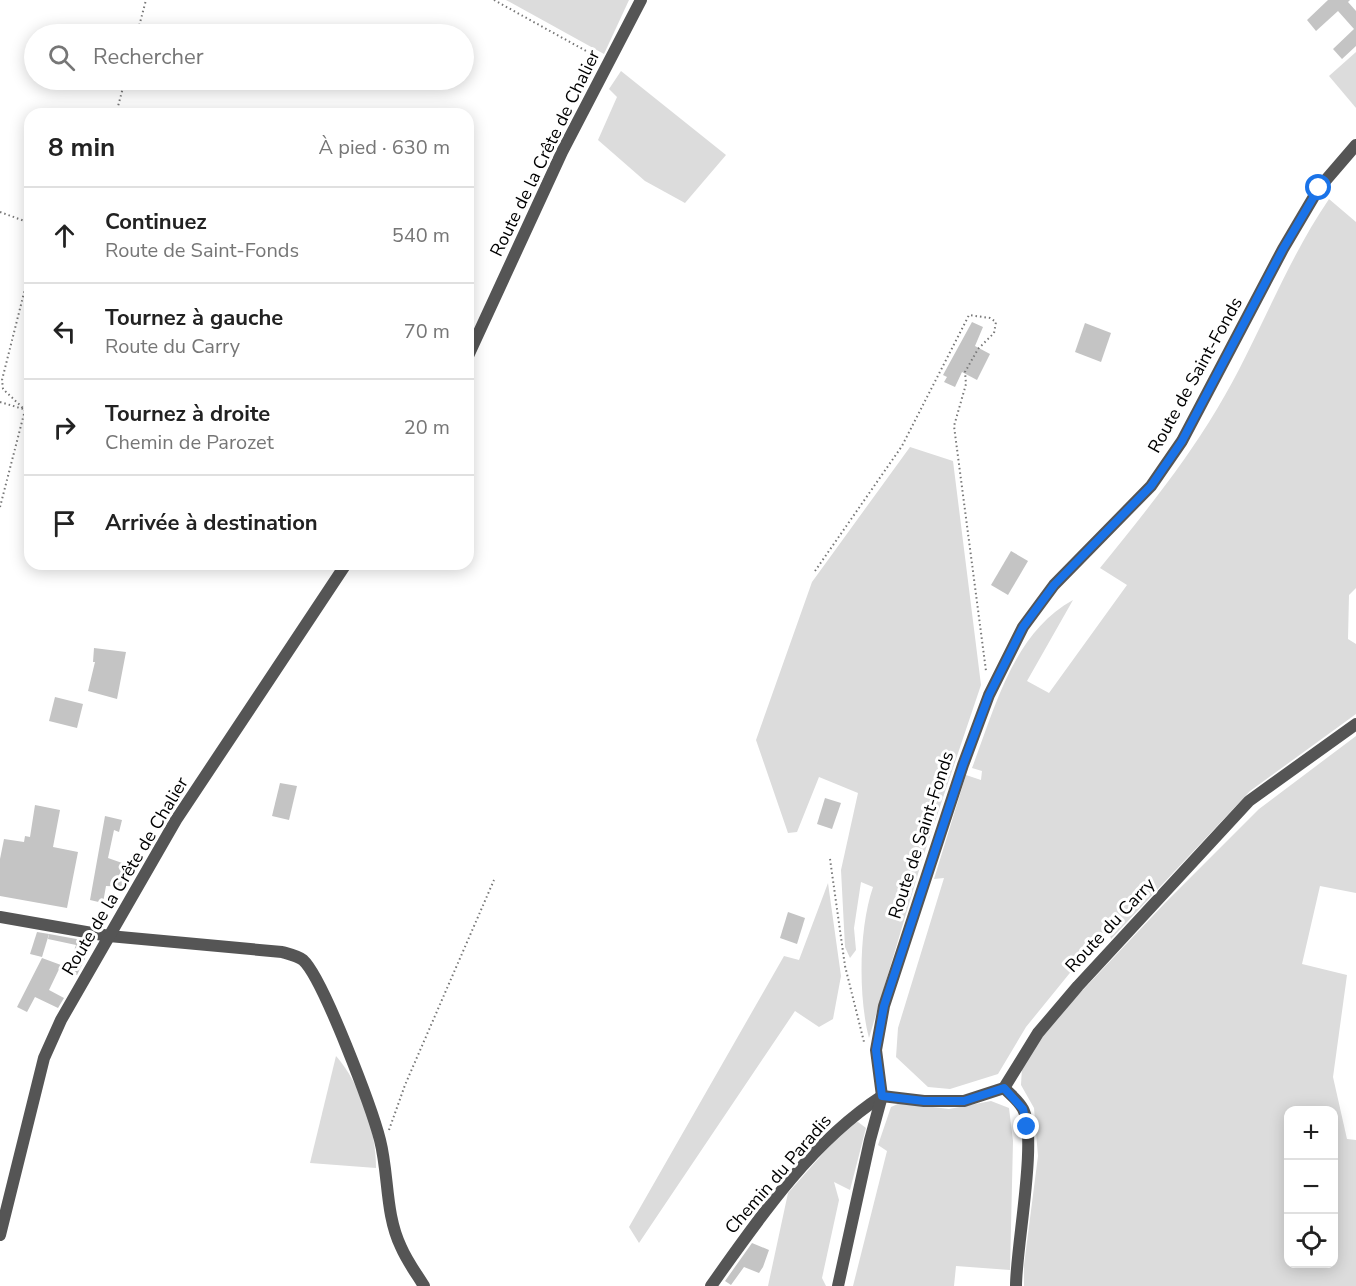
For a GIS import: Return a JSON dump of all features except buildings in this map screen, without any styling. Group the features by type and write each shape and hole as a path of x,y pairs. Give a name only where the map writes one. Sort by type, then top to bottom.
{"street":[{"name":"Route de la Crête de Chalier","path":"474,343 562,152 641,0"},
{"name":"Route de Saint-Fonds","path":"838,1286 882,1096 876,1050 884,1006 963,765 989,695 1023,627 1054,585 1151,486 1188,431 1283,249 1319,188 1356,145"},
{"name":"Route de la Crête de Chalier","path":"0,1235 49,1044 176,820 342,570"},
{"name":"Route du Carry","path":"1004,1088 1038,1033 1064,1001 1249,801 1356,724"},
{"path":"0,917 110,936 282,952 302,959 312,971 333,1017 380,1141 392,1216 400,1246 424,1286"},
{"path":"882,1096 924,1101 964,1101 1004,1088 1023,1109 1029,1149 1016,1263 1016,1286"},
{"name":"Chemin du Paradis","path":"711,1286 780,1193 843,1124 882,1096"}],"path":[{"path":"139,24 146,0"},
{"path":"494,0 608,63"},
{"path":"118,108 122,90"},
{"path":"0,212 24,221"},
{"path":"24,293 2,380 3,389 24,409"},
{"path":"814,571 902,446 969,315 990,318 996,322 996,327 994,333 978,349 965,372 966,384 954,426 986,672"},
{"path":"0,402 24,410"},
{"path":"0,507 24,414"},
{"path":"830,859 844,966 864,1044"},
{"path":"380,1141 388,1133 405,1085 494,880"}],"shaded area":[{"path":"506,0 629,0 604,54"},
{"path":"1356,52 1356,108 1329,76"},
{"path":"621,71 726,155 685,203 645,181 598,140 617,97 609,89"},
{"path":"1329,199 1356,222 1356,588 1349,595 1348,639 1356,644 1356,714 1250,791 1111,939 1108,926 1026,1027 998,1074 950,1089 928,1087 896,1057 898,1028 944,878 934,879 966,775 981,780 982,771 972,768 998,697 1021,652 1035,632 1052,614 1073,600 1027,681 1049,693 1127,585 1100,568 1162,490 1204,430 1232,383 1298,250"},
{"path":"910,447 953,461 981,685 923,857 869,1038 863,1002 862,962 865,922 873,887 861,882 854,928 856,950 850,958 845,947 841,870 858,793 819,777 797,832 788,833 756,740 812,582"},
{"path":"1356,736 1356,893 1320,886 1302,964 1347,975 1333,1077 1347,1139 1356,1140 1356,1286 1024,1286 1024,1265 1038,1156 1034,1108 1021,1085 1022,1067 1049,1026 1165,903 1259,809"},
{"path":"828,883 841,976 833,1019 819,1027 795,1011 639,1243 629,1227 784,956 799,960"},
{"path":"336,1056 360,1094 370,1124 376,1168 310,1163"},
{"path":"991,1101 1009,1108 1013,1141 1010,1270 956,1266 954,1286 853,1286 887,1151 878,1145 891,1107 900,1103 949,1109"},
{"path":"858,1122 866,1128 850,1190 834,1182 839,1200 822,1278 826,1286 768,1286 788,1193 849,1124"}],"route":[{"path":"1027,1127 1023,1109 1004,1088 964,1101 924,1101 882,1096 876,1050 884,1006 963,765 989,695 1023,627 1054,585 1151,486 1182,441 1283,249 1319,188"}]}
